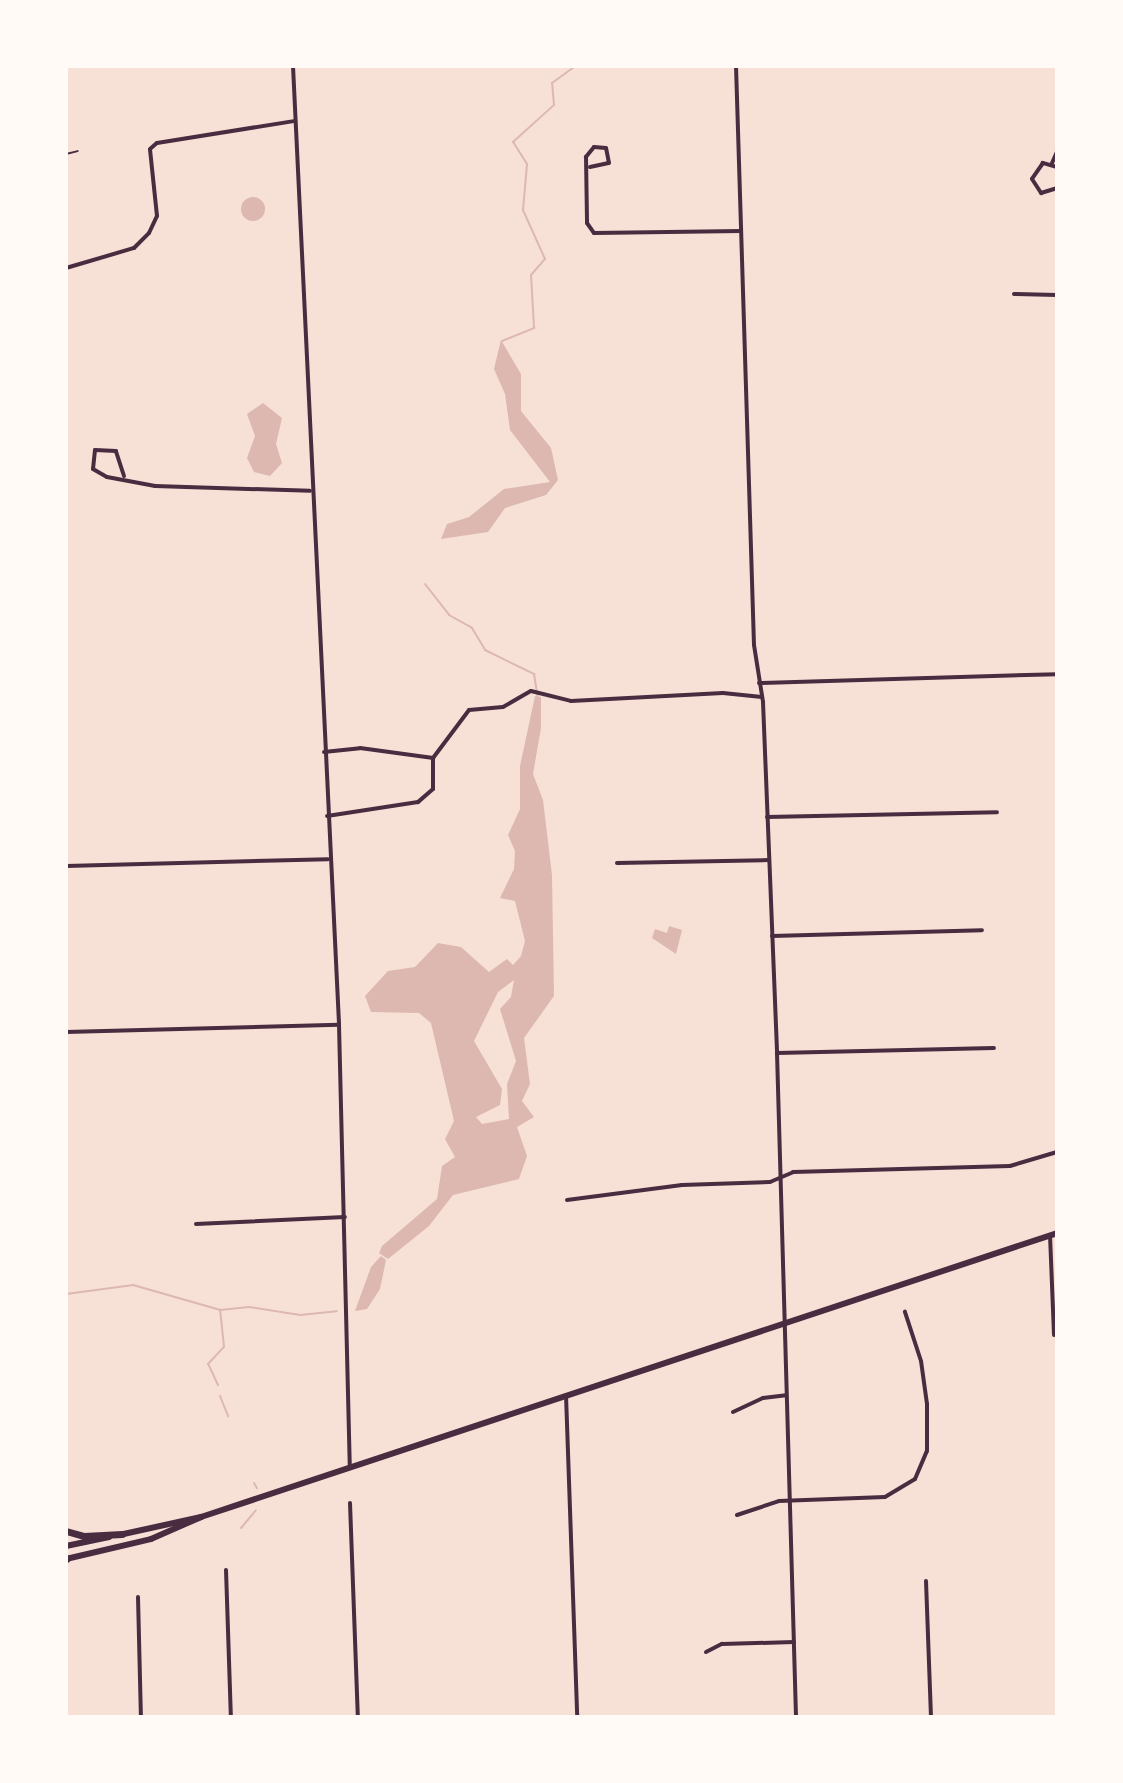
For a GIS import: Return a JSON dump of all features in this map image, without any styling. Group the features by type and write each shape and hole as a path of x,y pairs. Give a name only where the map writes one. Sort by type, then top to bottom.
{"highway":[{"path":"66,1531 122,1534"}],"main road":[{"path":"66,1559 151,1539 201,1517 1054,1234"},
{"path":"66,1546 201,1517"}],"street":[{"path":"293,66 320,715 339,1025 350,1468"},
{"path":"736,66 759,683 762,697 777,1053 796,1717"},
{"path":"66,268 134,248 149,233 157,216 150,149 157,143 295,121"},
{"path":"590,167 609,163 606,148 590,149 587,223 594,233 741,231"},
{"path":"1052,163 1057,152"},
{"path":"1057,167 1052,163 1037,165 1032,183 1045,193 1057,188"},
{"path":"1014,294 1057,295"},
{"path":"124,476 116,451 95,450 90,463 99,475 124,476 155,486 310,491"},
{"path":"759,683 1057,674"},
{"path":"327,816 418,802 433,789 433,758 469,711 503,707 531,691 571,701 723,693 762,697"},
{"path":"324,752 360,748 433,758"},
{"path":"767,817 997,812"},
{"path":"66,866 328,859"},
{"path":"617,863 769,860"},
{"path":"771,936 982,930"},
{"path":"66,1032 339,1025"},
{"path":"777,1053 994,1048"},
{"path":"567,1200 780,1178 793,1172 1010,1166 1057,1152"},
{"path":"196,1224 345,1217"},
{"path":"1054,1234 1057,1425"},
{"path":"737,1515 789,1501 885,1497 904,1488 919,1473 927,1451 927,1404 921,1361 905,1312"},
{"path":"566,1395 577,1717"},
{"path":"733,1412 763,1398 786,1395"},
{"path":"350,1503 358,1717"},
{"path":"226,1570 231,1717"},
{"path":"926,1581 931,1717"},
{"path":"138,1597 141,1717"},
{"path":"706,1652 722,1644 794,1642"}],"lane":[{"path":"66,154 78,150"}],"shaded area":[{"path":"253,197 261,201 265,209 261,217 253,221 245,217 241,209 245,201"},
{"path":"501,340 521,374 521,411 551,448 558,480 546,495 505,508 488,532 441,539 447,524 469,517 504,489 550,482 510,430 505,394 494,369"},
{"path":"263,403 282,418 276,444 282,463 270,476 254,472 247,458 255,436 247,414"},
{"path":"535,696 541,697 541,728 533,774 543,800 552,875 554,996 524,1038 530,1084 522,1101 534,1117 517,1127 527,1156 519,1179 453,1195 429,1226 388,1259 379,1253 382,1246 437,1199 442,1166 455,1157 445,1139 454,1121 431,1023 419,1013 371,1012 365,996 388,971 415,967 438,943 461,947 489,972 507,959 513,965 521,956 525,941 515,901 500,898 514,869 515,851 508,835 520,809 520,766","holes":["514,980 511,997 500,1009 516,1061 507,1084 509,1119 482,1124 476,1117 500,1105 502,1089 474,1041 498,992"]},
{"path":"669,926 682,930 676,954 652,938 655,929 667,933"},
{"path":"381,1256 386,1260 380,1289 367,1309 355,1311 371,1267"}],"waterway":[{"path":"502,341 534,328 531,275 545,259 523,210 527,164 513,142 554,105 552,83 575,66"},
{"path":"425,584 449,615 472,628 485,650 534,674 538,698"},
{"path":"66,1294 133,1285 220,1310 249,1307 300,1315 337,1311"},
{"path":"218,1385 208,1364 224,1347 220,1310"},
{"path":"220,1396 228,1416"},
{"path":"254,1483 257,1488"},
{"path":"241,1528 256,1510"}]}
